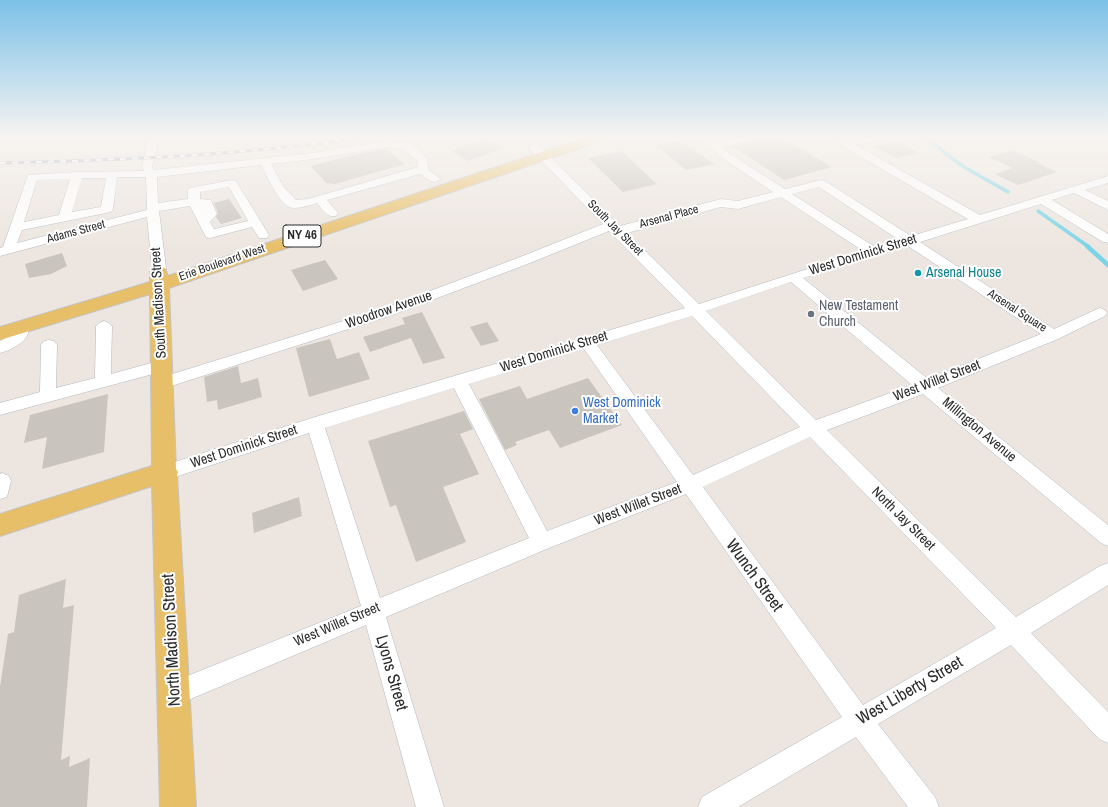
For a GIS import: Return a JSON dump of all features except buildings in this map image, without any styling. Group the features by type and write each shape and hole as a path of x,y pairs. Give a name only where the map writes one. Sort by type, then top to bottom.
{"main road":[{"name":"Erie Boulevard West","path":"193,258 259,229 332,213 429,174"},
{"name":"Erie Boulevard West","path":"0,334 158,273 467,174"},
{"name":"South Madison Street","path":"158,273 166,472"},
{"path":"0,320 121,281"},
{"name":"West Dominick Street","path":"0,525 166,472"},
{"name":"North Madison Street","path":"166,472 166,528 178,807"}],"street":[{"path":"0,237 15,231 64,218 107,209 112,174"},
{"name":"South Madison Street","path":"151,174 152,210 158,273"},
{"path":"4,251 15,231 32,177 154,174"},
{"path":"271,174 278,187 294,204 429,174"},
{"name":"South Jay Street","path":"561,174 696,310"},
{"path":"752,174 872,252"},
{"path":"899,174 978,219"},
{"path":"64,218 77,175"},
{"name":"West Dominick Street","path":"166,472 315,424 696,310 793,277 1108,179"},
{"path":"232,183 259,229 210,234 204,222 211,214 206,203 194,202 194,190 232,183"},
{"name":"Arsenal Place","path":"615,228 721,204 738,205 821,183"},
{"name":"Arsenal Square","path":"821,183 1052,335"},
{"path":"1075,189 1108,206"},
{"path":"320,199 332,213"},
{"path":"1041,199 1108,239"},
{"name":"Adams Street","path":"4,251 152,210 194,202"},
{"name":"Woodrow Avenue","path":"0,409 103,382 162,375 387,312 615,228"},
{"name":"Millington Avenue","path":"793,277 1108,537"},
{"name":"North Jay Street","path":"696,310 1014,631 1108,730"},
{"name":"West Willet Street","path":"174,694 373,610 689,485 813,428 926,386 1052,335 1100,313"},
{"path":"103,382 104,326"},
{"path":"0,348 20,336 21,327"},
{"name":"Wunch Street","path":"587,342 858,720 925,807"},
{"path":"48,345 48,396"},
{"path":"460,381 542,542"},
{"name":"Lyons Street","path":"315,424 373,610 430,807"},
{"name":"West Liberty Street","path":"712,807 858,720 1014,631 1108,573"}],"waterway":[{"path":"976,174 1008,192"},
{"path":"1038,211 1089,247"},
{"path":"1087,246 1108,265"}],"place":[{"name":"Arsenal House","path":"918,273"},
{"name":"New Testament Church","path":"811,314"},
{"name":"West Dominick Market","path":"575,411"}]}
